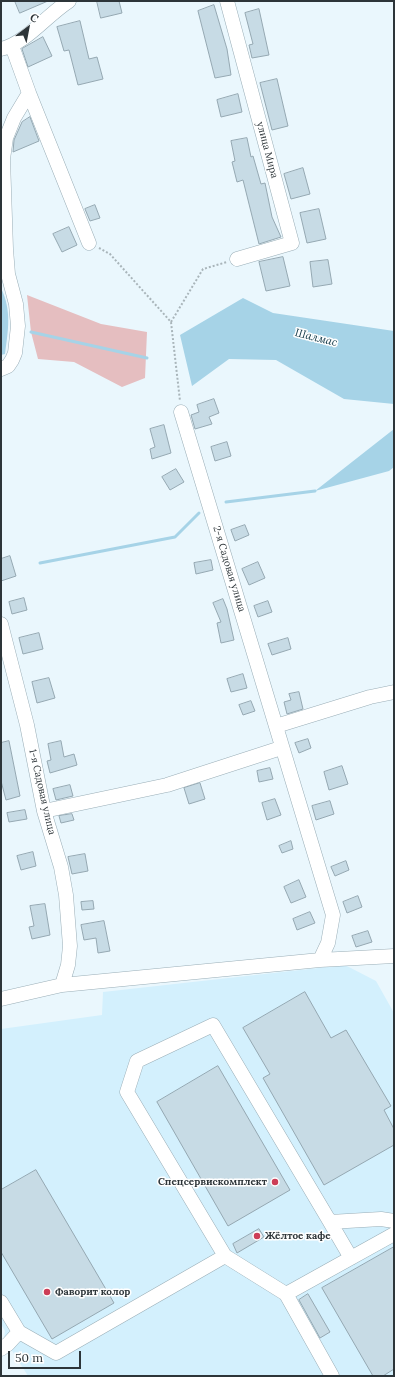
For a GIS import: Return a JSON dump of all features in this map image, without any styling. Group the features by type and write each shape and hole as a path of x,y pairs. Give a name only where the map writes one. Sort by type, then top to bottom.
{"street":[{"path":"69,1 7,48 29,93 89,243"},
{"name":"улица Мира","path":"227,1 292,243 237,260"},
{"path":"1,369 8,366 15,353 18,326 16,304 8,274 3,159 6,138 14,118 29,93"},
{"name":"2-я Садовая улица","path":"181,412 276,726 281,748 333,915 328,944 320,960"},
{"name":"1-я Садовая улица","path":"1,624 27,725 44,811 61,867 70,926 68,965 62,986"},
{"path":"276,726 370,697 394,692"},
{"path":"44,811 167,786 281,748"},
{"path":"1,999 62,986 320,960 394,956"},
{"path":"332,1376 286,1294 225,1256 127,1092 137,1061 212,1025 351,1258"},
{"path":"330,1222 381,1219 394,1221"},
{"path":"286,1294 394,1234"},
{"path":"1,1302 19,1332 56,1353 225,1256"},
{"path":"1,1349 19,1332"}],"path":[{"path":"89,243 110,254 171,322 181,412"},
{"path":"171,322 203,269 237,260"}],"shaded area":[{"path":"27,295 101,324 147,332 145,378 122,387 74,362 38,359 31,332"},
{"path":"345,965 376,981 394,1013 394,1376 28,1376 4,1338 5,1331 1,1324 1,1029 102,1015 103,992"}],"water":[{"path":"1,288 7,305 8,321 5,354 1,355"},
{"path":"243,298 273,313 394,331 394,404 344,399 276,360 229,359 192,386 180,335"},
{"path":"394,429 394,467 389,471 315,491"}],"building":[{"path":"15,1 48,1 20,13"},
{"path":"97,1 119,1 122,13 101,18"},
{"path":"214,5 227,49 231,75 215,78 198,11"},
{"path":"259,9 269,55 252,58 249,45 253,44 245,13"},
{"path":"80,21 89,59 97,57 103,79 78,85 69,50 64,51 57,27"},
{"path":"43,37 52,56 28,67 22,49"},
{"path":"277,79 288,126 272,130 260,83"},
{"path":"238,94 242,112 221,117 217,100"},
{"path":"30,117 39,141 13,152 14,140 22,122"},
{"path":"247,138 251,157 253,156 261,184 265,183 272,217 281,237 259,244 243,180 237,182 232,162 235,161 231,141"},
{"path":"303,168 310,194 291,199 284,174"},
{"path":"95,205 100,218 90,221 85,209"},
{"path":"319,209 326,239 307,243 300,213"},
{"path":"69,227 77,245 62,252 53,234"},
{"path":"283,257 290,286 266,291 259,262"},
{"path":"328,260 332,284 313,287 310,262"},
{"path":"214,399 219,413 209,417 212,424 195,429 191,415 199,412 197,405"},
{"path":"164,425 171,453 152,459 150,449 155,447 150,429"},
{"path":"227,442 231,456 215,461 211,447"},
{"path":"176,469 184,482 170,490 162,477"},
{"path":"245,525 249,535 235,541 231,530"},
{"path":"10,556 16,576 1,581 1,559"},
{"path":"211,560 213,570 196,574 194,563"},
{"path":"258,562 265,578 249,585 242,569"},
{"path":"24,598 27,610 12,614 9,602"},
{"path":"223,599 227,609 234,640 221,643 217,623 221,622 213,603"},
{"path":"268,601 272,612 258,617 254,606"},
{"path":"39,633 43,649 23,654 19,638"},
{"path":"288,638 291,649 272,655 268,644"},
{"path":"243,674 247,688 231,692 227,679"},
{"path":"49,678 55,698 37,703 32,682"},
{"path":"299,692 303,709 287,714 284,702 291,700 289,694"},
{"path":"251,701 255,711 243,715 239,705"},
{"path":"308,739 311,748 299,753 295,743"},
{"path":"9,741 20,796 6,800 1,781 1,743"},
{"path":"61,741 64,757 74,754 77,765 50,773 47,761 51,760 48,744"},
{"path":"342,766 348,784 329,790 324,772"},
{"path":"270,768 273,779 259,782 257,771"},
{"path":"200,783 205,799 189,804 184,788"},
{"path":"70,785 73,796 56,800 53,789"},
{"path":"275,799 281,815 267,820 262,803"},
{"path":"330,801 334,814 316,820 312,806"},
{"path":"25,810 27,819 9,822 7,813"},
{"path":"72,814 74,820 61,823 59,816"},
{"path":"291,841 293,849 282,853 279,846"},
{"path":"33,852 36,866 21,870 17,856"},
{"path":"85,854 88,871 72,874 68,857"},
{"path":"346,861 349,870 335,876 331,867"},
{"path":"299,880 306,897 291,903 284,887"},
{"path":"358,896 362,907 347,913 343,902"},
{"path":"93,901 94,909 82,910 81,902"},
{"path":"45,904 50,935 32,939 29,927 34,926 30,906"},
{"path":"310,912 315,923 297,930 293,919"},
{"path":"104,921 110,951 98,953 96,938 84,940 81,925"},
{"path":"368,931 372,942 356,947 352,936"},
{"path":"305,992 331,1038 346,1030 391,1106 384,1110 394,1129 394,1145 324,1185 263,1078 270,1074 243,1028"},
{"path":"218,1066 290,1190 228,1226 157,1102"},
{"path":"36,1170 114,1303 52,1339 1,1252 1,1190"},
{"path":"259,1229 264,1237 237,1253 233,1244"},
{"path":"394,1247 394,1369 383,1376 373,1376 322,1288"},
{"path":"308,1294 330,1332 320,1338 299,1300"}],"waterway":[{"name":"Шалмас","path":"31,332 147,358"},
{"path":"226,502 315,491"},
{"path":"40,563 175,537 199,513"}],"place":[{"name":"Спецсервискомплект","path":"275,1182"},
{"name":"Жёлтое кафе","path":"257,1236"},
{"name":"Фаворит колор","path":"47,1292"}]}
